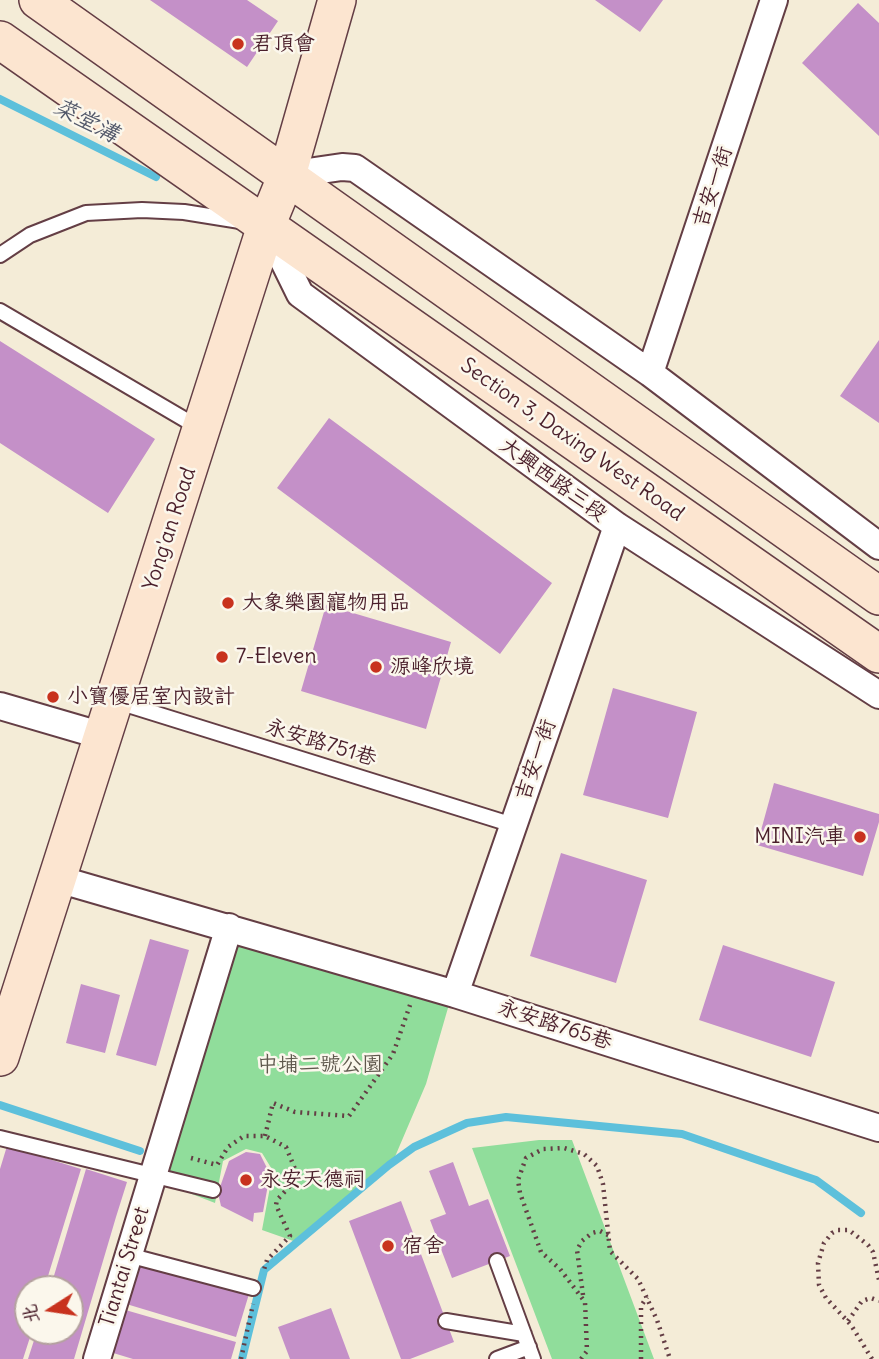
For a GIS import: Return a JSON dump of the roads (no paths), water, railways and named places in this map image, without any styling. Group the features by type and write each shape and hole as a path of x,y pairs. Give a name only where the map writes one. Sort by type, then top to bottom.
{"street":[{"path":"38,0 879,596"},
{"name":"Yong'an Road","path":"0,1057 6,1015 58,879 266,226 287,175 337,0"},
{"name":"吉安一街","path":"650,373 774,0"},
{"name":"Section 3, Daxing West Road","path":"0,40 879,654"},
{"path":"287,175 342,167 355,168 650,373 879,546"},
{"name":"大興西路三段","path":"266,226 300,294 617,526 879,695"},
{"name":"吉安一街","path":"455,994 617,526"},
{"path":"0,706 103,736"},
{"name":"永安路765巷","path":"58,879 455,994 879,1128"},
{"path":"152,1175 229,927"},
{"name":"Tiantai Street","path":"97,1359 152,1175"}],"lane":[{"path":"0,255 30,235 86,213 142,210 184,212 266,226"},
{"path":"0,311 201,429"},
{"name":"永安路751巷","path":"115,701 513,825"},
{"path":"0,1138 213,1190"},
{"path":"128,1255 253,1288"},
{"path":"497,1261 529,1347"},
{"path":"446,1321 529,1347"},
{"path":"497,1359 529,1347"}],"waterway":[{"name":"菜堂溝","path":"0,99 156,177"},
{"path":"0,1105 140,1151"},
{"path":"242,1359 264,1270 389,1165 414,1147 467,1123 506,1117 682,1134 816,1180 861,1213"}],"place":[{"name":"君頂會","path":"238,44"},
{"name":"大象樂園寵物用品","path":"228,603"},
{"name":"7-Eleven","path":"222,657"},
{"name":"源峰欣境","path":"376,667"},
{"name":"小寶優居室內設計","path":"53,697"},
{"name":"MINI汽車","path":"860,837"},
{"name":"永安天德祠","path":"246,1180"},
{"name":"宿舍","path":"388,1246"}],"park label":[{"name":"中埔二號公園","path":"320,1065"}]}
